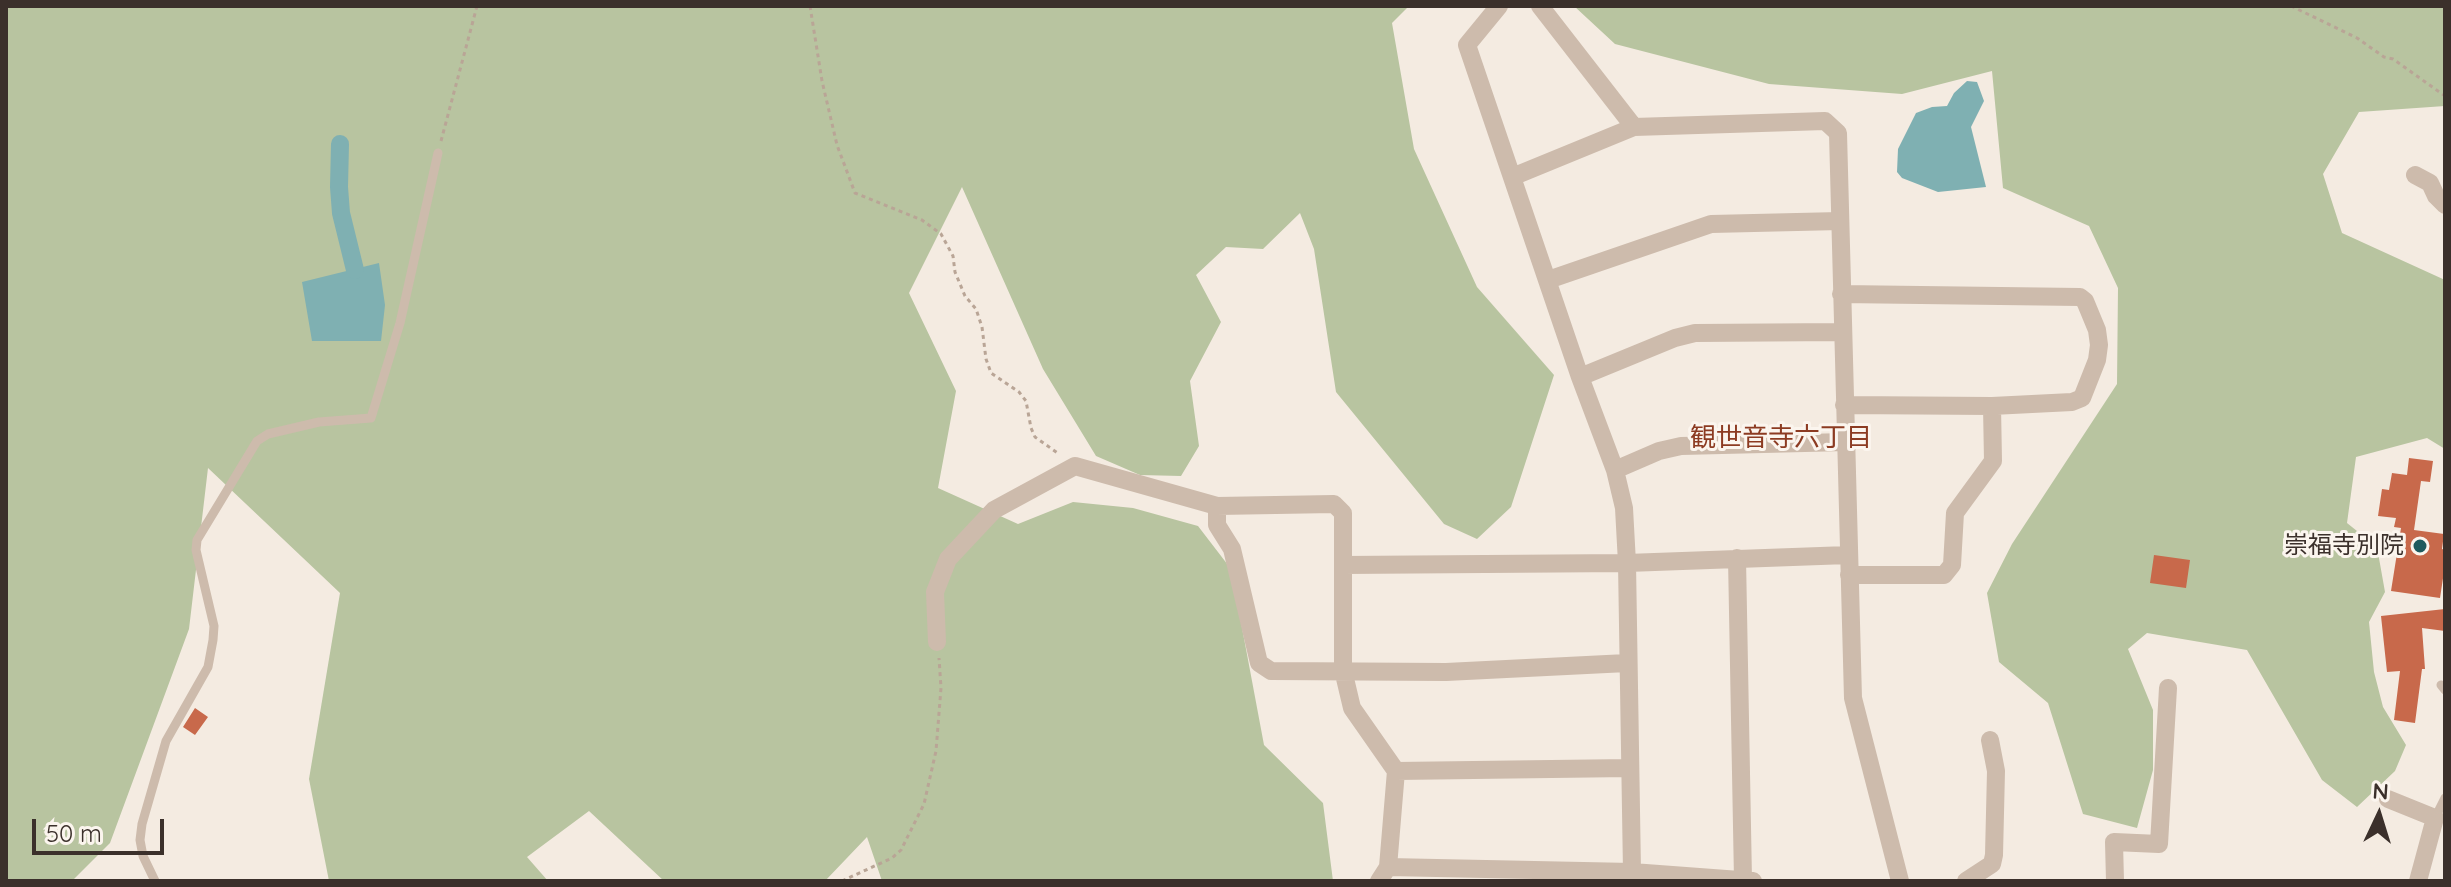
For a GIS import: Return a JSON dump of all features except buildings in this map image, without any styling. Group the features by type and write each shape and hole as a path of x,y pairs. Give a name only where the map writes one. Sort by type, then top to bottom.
{"street":[{"path":"1499,6 1467,45 1580,377 1615,470 1624,508 1632,872"},
{"path":"1540,6 1634,127"},
{"path":"1512,177 1634,127 1825,121 1838,133 1853,698 1900,881"},
{"path":"2415,175 2430,183 2445,205"},
{"path":"1548,280 1711,224 1840,221"},
{"path":"1841,294 2080,297 2085,301 2097,330 2099,345 2097,360 2082,398 2072,402 1992,406 1844,405"},
{"path":"1580,377 1675,338 1695,333 1842,332"},
{"path":"1849,575 1944,575 1952,565 1955,513 1993,461 1992,406"},
{"path":"1615,470 1659,451 1681,446 1846,442"},
{"path":"937,642 935,592 948,559 994,510 1075,466 1217,506 1334,504 1343,513 1343,670 1352,708 1396,771 1383,874 1632,872 1748,880 1737,558"},
{"path":"1217,506 1217,525 1232,549 1259,663 1271,671 1446,672 1627,663"},
{"path":"1343,565 1627,563 1848,555"},
{"path":"2115,881 2114,842 2159,844 2168,688"},
{"path":"1966,881 1992,864 1994,855 1996,771 1990,740"},
{"path":"1396,771 1629,768"},
{"path":"2388,799 2435,818 2418,881"}],"lane":[{"path":"155,881 143,856 140,840 142,824 166,741 208,667 213,640 214,626 196,550 197,540 257,441 268,434 319,422 371,418 400,323 438,153"},
{"path":"2435,818 2445,798"}],"path":[{"path":"438,153 477,6"},
{"path":"810,6 822,81 837,145 855,193 922,220 941,234 953,256 955,272 965,296 976,309 991,373 1019,392 1026,401 1035,437 1075,466"},
{"path":"2291,6 2393,59 2445,96"},
{"path":"842,881 892,858 901,850 924,804 936,751 941,688 937,642"}],"green space":[{"path":"6,6 1409,6 1392,23 1414,149 1477,287 1554,375 1511,507 1477,539 1444,524 1336,392 1314,249 1300,213 1263,249 1226,247 1196,275 1221,322 1190,381 1199,446 1181,476 1140,475 1096,456 1043,369 962,187 909,293 956,391 938,488 1018,524 1073,502 1133,508 1198,526 1231,569 1264,745 1323,803 1333,881 882,881 867,837 825,881 664,881 589,811 527,857 548,881 329,881 309,779 340,593 208,468 189,629 110,843 72,881 6,881"},
{"path":"1574,6 2445,6 2445,106 2359,112 2323,174 2342,233 2445,280 2445,449 2427,438 2356,457 2347,523 2377,547 2385,592 2369,622 2374,672 2383,707 2406,745 2395,771 2357,807 2322,780 2247,650 2147,633 2128,649 2153,710 2153,770 2137,828 2083,814 2048,703 1999,662 1987,593 2012,544 2117,384 2118,288 2089,226 2003,188 1992,71 1902,94 1769,84 1615,44"}],"water":[{"path":"1967,81 1977,82 1984,101 1971,127 1986,187 1938,192 1902,178 1897,172 1898,149 1916,113 1947,106 1954,93"},
{"path":"379,263 385,305 381,341 312,341 302,282"}],"waterway":[{"path":"340,144 341,213 355,270"}],"place":[{"name":"崇福寺別院","path":"2420,546"}],"district":[{"name":"観世音寺六丁目","path":"1781,438"}]}
